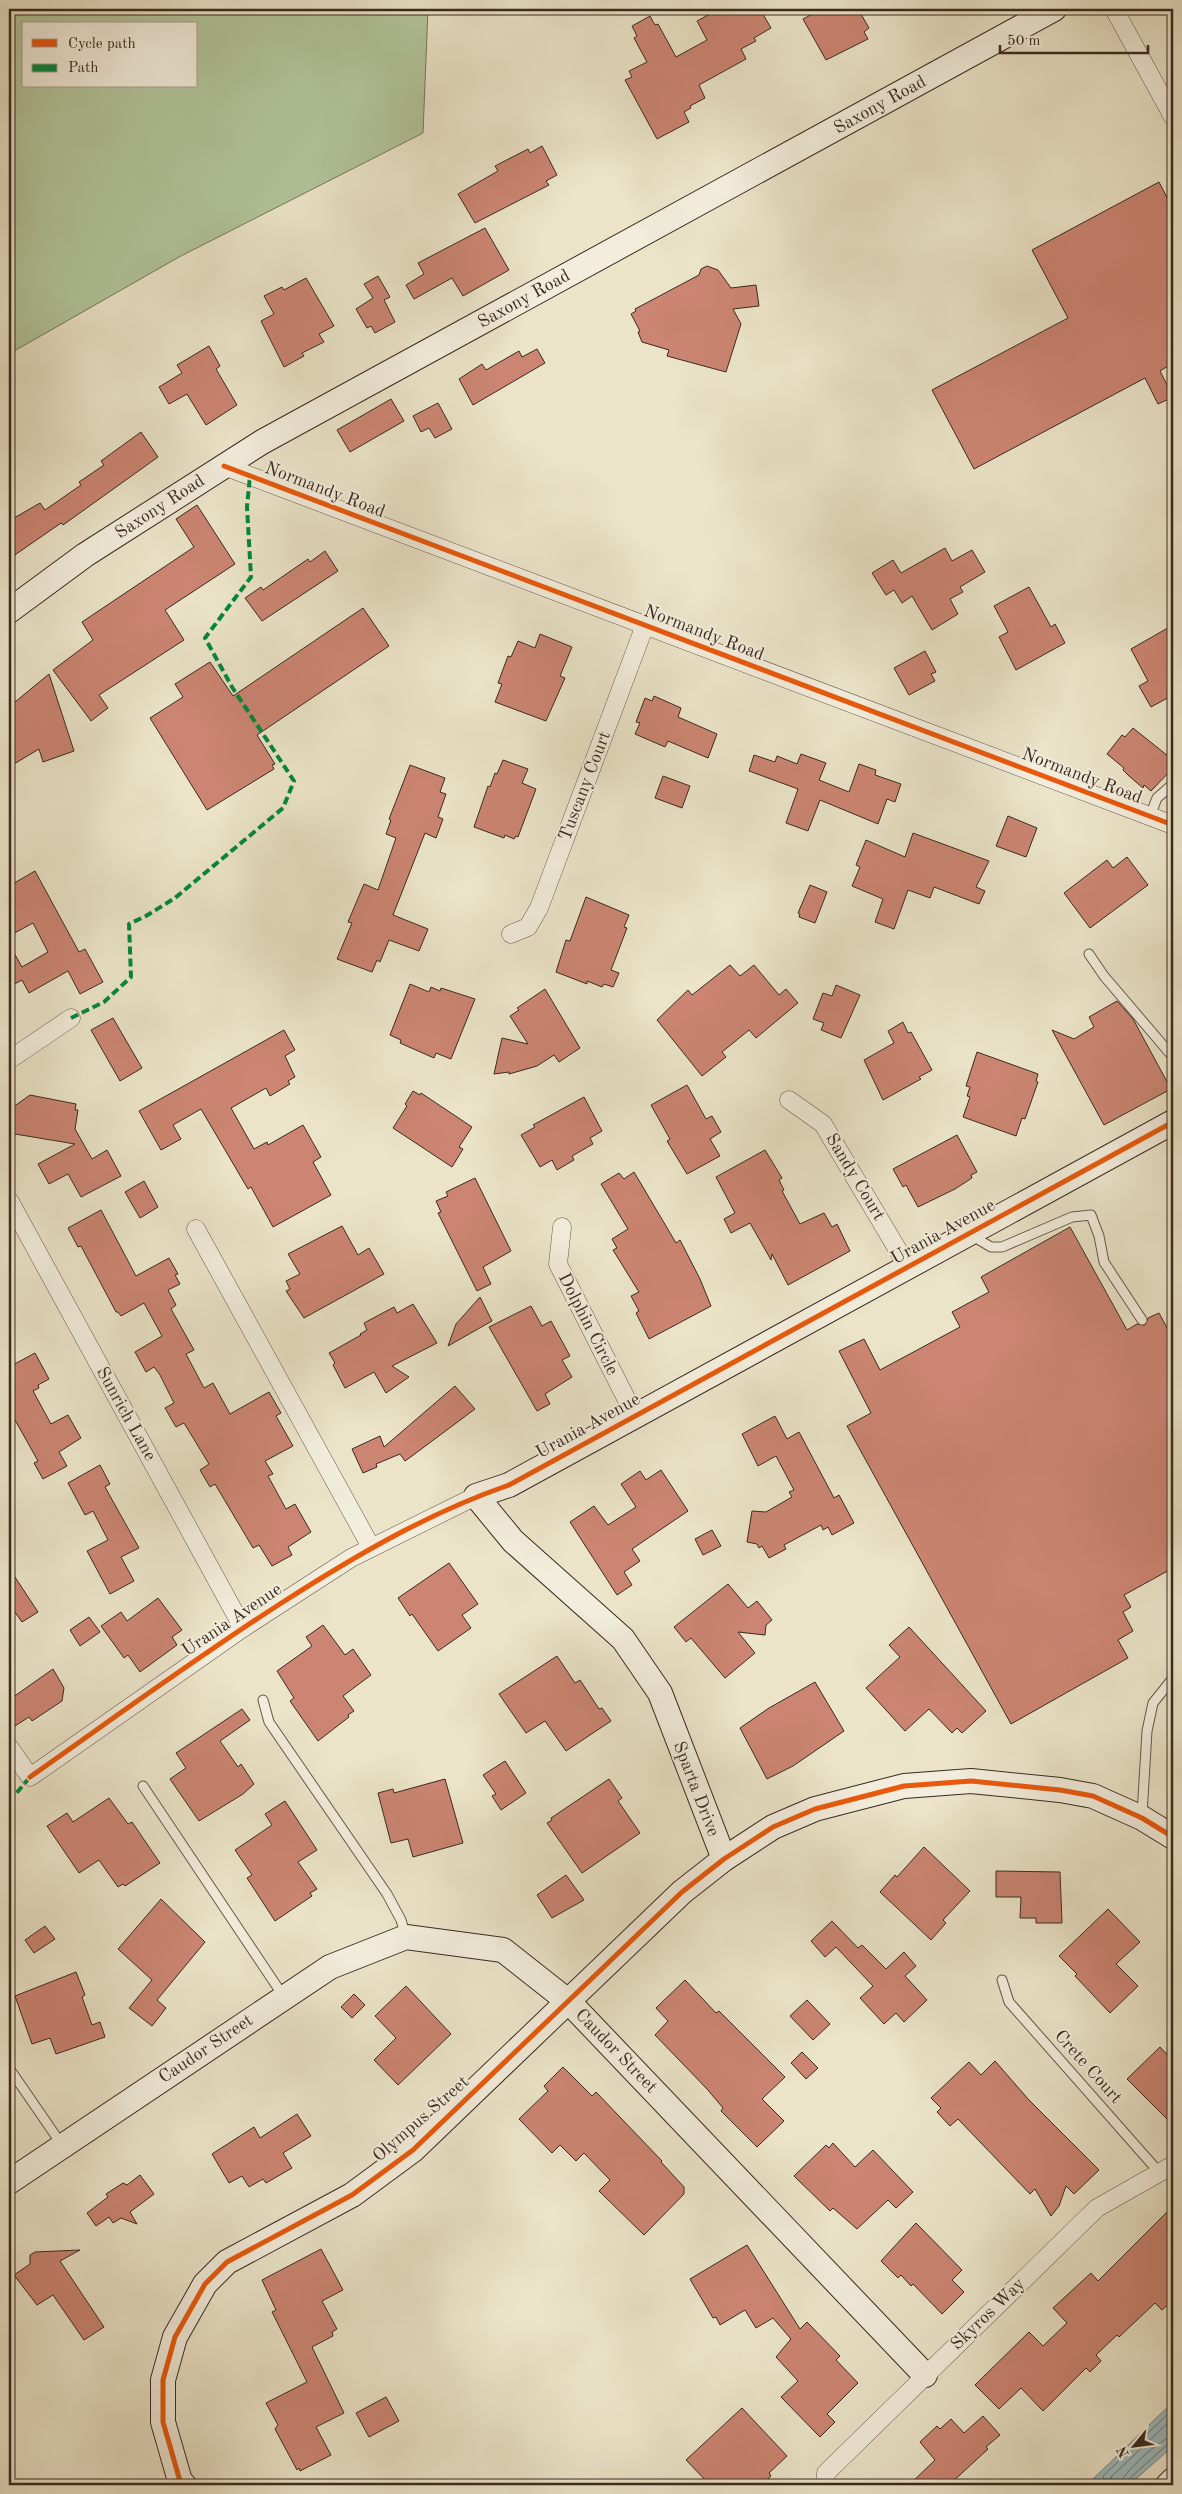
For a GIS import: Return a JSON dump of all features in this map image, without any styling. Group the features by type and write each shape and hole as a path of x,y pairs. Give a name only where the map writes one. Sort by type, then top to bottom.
{"street":[{"name":"Saxony Road","path":"9,612 85,555 262,442 1054,9"},
{"path":"1114,9 1173,117"},
{"name":"Normandy Road","path":"224,466 1173,825"},
{"name":"Tuscany Court","path":"511,934 528,928 539,908 645,625"},
{"path":"9,1060 71,1018"},
{"name":"Sandy Court","path":"788,1100 823,1124 908,1267"},
{"name":"Urania Avenue","path":"9,1747 30,1777 243,1628 371,1547 476,1496 509,1485 1173,1122"},
{"name":"Sunrich Lane","path":"9,1200 243,1628"},
{"name":"Dolphin Circle","path":"562,1227 558,1264 635,1416"},
{"path":"196,1230 371,1547"},
{"name":"Sparta Drive","path":"476,1496 512,1541 622,1639 660,1693 724,1859 773,1827 815,1808 904,1786 971,1781 1060,1790 1092,1796 1142,1818 1173,1837"},
{"name":"Olympus Street","path":"184,2485 180,2481 163,2422 163,2380 175,2337 205,2284 227,2262 352,2194 413,2150 682,1892 724,1859"},
{"name":"Caudor Street","path":"9,2182 330,1967 406,1937 503,1950 569,2002 925,2375"},
{"name":"Skyros Way","path":"825,2485 826,2474 1097,2208 1166,2168"},
{"path":"1168,2485 1173,2480"}],"lane":[{"path":"1150,816 1157,798 1173,784"},
{"path":"1089,954 1104,976 1173,1057"},
{"path":"969,1234 991,1247 1002,1247 1072,1217 1084,1214 1091,1215 1100,1236 1104,1262 1142,1320"},
{"path":"1142,1818 1147,1731 1153,1703 1173,1678"},
{"path":"263,1700 269,1722 387,1894 401,1920 406,1937"},
{"path":"143,1786 284,1997"},
{"name":"Crete Court","path":"1002,1980 1009,2002 1166,2168"},
{"path":"9,2068 62,2146"}],"green space":[{"path":"9,9 428,9 423,133 179,257 9,354"}],"water":[{"path":"1173,2402 1173,2446 1129,2485 1107,2485 1092,2480"}],"building":[{"path":"719,9 760,9 771,28 754,38 756,41 741,49 746,59 699,85 705,98 690,106 691,108 684,112 689,122 657,139 625,80 632,77 629,71 647,62 634,38 637,36 632,26 650,16 655,25 658,24 676,57 707,40 697,21"},
{"path":"822,9 858,9 869,28 864,32 868,39 826,60 803,19"},
{"path":"542,146 557,175 546,181 549,185 475,223 458,194 498,171 495,166 528,149 530,153"},
{"path":"1159,182 1173,209 1173,363 1160,371 1173,397 1158,404 1145,378 974,469 932,390 1068,318 1032,250"},
{"path":"485,228 509,270 463,296 452,278 414,299 406,285 424,274 418,263"},
{"path":"707,266 718,270 731,288 756,285 759,306 733,309 741,324 726,372 667,356 669,350 642,342 638,332 640,331 631,314 636,311 635,309 699,275 701,269"},
{"path":"378,276 390,297 384,300 395,322 375,333 371,326 367,328 356,309 373,298 364,284"},
{"path":"306,278 334,326 319,334 324,342 302,353 304,356 284,367 261,321 274,314 264,296 282,287 284,290"},
{"path":"209,346 220,366 216,369 237,405 206,425 187,394 169,404 159,387 182,373 177,365"},
{"path":"537,349 545,363 473,405 459,379 482,364 486,370 519,351 522,357"},
{"path":"391,399 404,421 350,452 337,430"},
{"path":"438,403 452,429 435,438 429,428 421,432 413,416"},
{"path":"141,432 158,457 63,525 61,523 9,559 9,521 40,503 45,510 81,485 79,482 104,465 101,461"},
{"path":"197,505 235,564 165,610 184,640 99,695 108,708 91,721 53,670 93,640 82,622 194,547 176,519"},
{"path":"945,548 952,561 972,550 985,572 960,587 963,592 950,599 958,614 932,630 912,596 902,603 894,590 886,595 872,573 893,560 901,573"},
{"path":"325,551 338,571 262,621 245,598 261,587 263,590 308,559 310,562"},
{"path":"1029,587 1051,627 1055,624 1065,643 1016,670 999,637 1008,632 994,606"},
{"path":"363,608 389,646 257,735 275,764 272,765 274,769 207,810 150,718 183,697 175,684 210,662 233,696"},
{"path":"1173,625 1173,695 1151,707 1139,686 1148,681 1131,649"},
{"path":"540,634 572,647 560,676 565,678 546,721 495,702 502,684 498,683 508,656 511,657 518,641 535,648"},
{"path":"925,651 936,672 931,674 935,681 909,695 894,668"},
{"path":"49,674 74,751 43,762 39,749 9,767 9,707"},
{"path":"654,696 681,708 678,717 717,734 708,758 668,741 665,747 635,734 640,723 636,722 645,698 652,701"},
{"path":"1133,728 1173,760 1173,768 1151,791 1144,785 1143,788 1107,754 1122,735 1125,737"},
{"path":"801,754 826,763 819,780 849,792 859,764 876,770 875,775 901,784 895,802 887,799 878,824 820,800 808,831 786,823 798,789 749,771 754,755 775,762 777,756 797,764"},
{"path":"503,760 528,769 522,783 536,789 518,837 516,836 514,839 505,835 504,838 474,827 488,786 490,787 495,773 497,774"},
{"path":"410,765 445,778 440,792 446,794 438,817 443,819 436,838 425,833 393,915 428,929 419,951 389,940 380,962 377,960 372,972 337,959 352,923 348,922 364,884 378,890 396,838 386,834 391,820 389,819"},
{"path":"663,776 690,786 682,808 655,798"},
{"path":"1008,816 1037,828 1026,857 996,846"},
{"path":"913,833 989,861 976,887 985,891 979,904 934,887 930,898 908,890 894,929 875,922 883,899 852,886 860,867 856,865 866,840 905,857"},
{"path":"1127,857 1148,885 1090,928 1064,893 1107,860 1113,868"},
{"path":"35,871 79,952 85,949 103,982 80,994 68,971 29,993 22,980 9,987 9,944 22,967 48,952 33,923 9,936 9,886"},
{"path":"810,885 827,892 815,923 799,917 800,914 798,913"},
{"path":"586,897 629,915 624,927 627,928 611,970 619,973 613,987 604,984 602,987 587,981 587,984 556,972 566,940 570,941"},
{"path":"730,965 740,976 754,965 779,995 786,989 798,1003 756,1038 749,1030 722,1052 726,1057 702,1076 657,1020 688,990 692,995"},
{"path":"410,984 429,992 431,987 440,991 441,988 475,999 451,1059 436,1053 434,1058 400,1043 401,1040 390,1035"},
{"path":"836,985 860,995 841,1038 821,1030 824,1023 813,1019 823,993 832,996"},
{"path":"545,989 580,1048 559,1062 554,1055 537,1066 509,1074 509,1072 494,1074 502,1038 528,1044 510,1016 519,1010 517,1008"},
{"path":"1117,1001 1133,1019 1171,1089 1104,1125 1052,1030 1074,1039 1094,1027 1089,1017"},
{"path":"113,1018 142,1068 120,1081 91,1030"},
{"path":"903,1022 908,1033 911,1032 932,1070 919,1077 921,1079 883,1100 864,1060 894,1043 888,1031"},
{"path":"284,1030 295,1050 285,1056 295,1077 288,1081 290,1084 270,1096 266,1088 231,1108 254,1149 267,1142 268,1145 303,1125 321,1157 313,1162 331,1195 273,1227 251,1187 248,1189 201,1109 173,1125 181,1139 161,1150 139,1111"},
{"path":"977,1052 1038,1074 1036,1081 1038,1082 1025,1119 1022,1118 1016,1136 963,1117 970,1097 967,1096 970,1087 966,1086"},
{"path":"687,1085 706,1119 712,1116 721,1132 710,1139 720,1156 687,1174 667,1141 670,1139 651,1105"},
{"path":"413,1091 420,1095 421,1093 472,1127 459,1147 463,1149 452,1167 393,1128 407,1106 405,1104"},
{"path":"30,1095 76,1104 75,1110 78,1110 75,1129 92,1159 107,1150 121,1176 81,1197 68,1174 49,1184 38,1164 75,1144 15,1134 9,1124 9,1110"},
{"path":"584,1097 602,1131 590,1138 593,1144 572,1156 574,1160 557,1170 552,1160 540,1167 521,1135 535,1127 533,1125"},
{"path":"957,1135 977,1172 971,1175 972,1178 955,1189 918,1207 906,1185 903,1187 893,1169"},
{"path":"765,1150 782,1178 779,1180 784,1190 782,1191 800,1224 824,1213 832,1227 837,1224 850,1251 788,1285 772,1254 771,1260 750,1223 731,1233 724,1219 735,1213 716,1177"},
{"path":"634,1172 676,1243 680,1240 700,1279 711,1306 649,1339 636,1313 639,1311 631,1296 639,1292 613,1250 617,1248 612,1239 628,1229 601,1184 619,1173 624,1179"},
{"path":"475,1178 511,1251 483,1267 491,1284 477,1291 438,1213 441,1212 436,1201 448,1196 446,1192"},
{"path":"144,1181 158,1207 140,1218 125,1192"},
{"path":"101,1210 136,1276 169,1258 178,1274 175,1275 180,1284 168,1290 176,1305 171,1309 194,1350 186,1354 204,1388 213,1383 230,1414 269,1392 281,1413 276,1416 293,1446 265,1461 273,1474 268,1476 286,1509 295,1504 311,1532 288,1547 292,1555 272,1566 259,1545 253,1548 215,1484 210,1487 200,1470 209,1464 184,1423 176,1427 165,1408 174,1403 160,1375 154,1367 146,1372 135,1352 162,1336 144,1303 121,1316 116,1312 81,1246 78,1247 68,1228"},
{"path":"342,1226 358,1255 369,1248 384,1274 304,1318 286,1291 290,1289 286,1281 300,1274 288,1254"},
{"path":"1070,1227 1127,1330 1137,1324 1145,1325 1148,1318 1159,1313 1173,1339 1173,1568 1124,1595 1131,1607 1123,1612 1133,1631 1118,1640 1128,1658 1011,1724 847,1426 871,1413 839,1351 864,1339 880,1370 960,1327 952,1312 989,1292 981,1277"},
{"path":"480,1297 492,1321 448,1346 456,1324"},
{"path":"413,1304 437,1343 392,1366 409,1377 386,1393 374,1372 345,1388 329,1353 367,1330 364,1323 394,1307 397,1313"},
{"path":"531,1306 542,1326 551,1321 570,1356 562,1360 572,1377 545,1394 550,1404 537,1411 489,1327"},
{"path":"35,1353 49,1379 38,1385 39,1388 33,1391 51,1424 68,1415 81,1438 59,1452 67,1466 43,1479 34,1463 38,1461 15,1420 9,1423 9,1367"},
{"path":"455,1386 475,1409 405,1461 400,1454 376,1464 377,1467 363,1473 352,1449 380,1436 384,1447"},
{"path":"775,1416 787,1439 799,1432 834,1498 839,1495 854,1523 832,1535 828,1527 823,1530 821,1525 784,1545 786,1549 769,1558 762,1546 759,1548 757,1544 747,1542 752,1511 766,1512 792,1497 789,1492 794,1490 776,1456 758,1466 742,1434"},
{"path":"100,1465 110,1484 105,1487 139,1548 121,1557 134,1581 110,1594 87,1551 108,1540 93,1511 85,1515 68,1483"},
{"path":"661,1470 688,1511 632,1549 640,1561 624,1572 632,1585 617,1595 570,1522 594,1506 608,1525 636,1507 621,1484 640,1471 646,1480"},
{"path":"712,1530 721,1546 703,1555 695,1539"},
{"path":"449,1563 478,1604 462,1615 471,1628 438,1651 412,1614 410,1616 398,1598"},
{"path":"9,1568 38,1612 22,1622 9,1604"},
{"path":"728,1584 748,1608 757,1601 772,1620 766,1625 765,1635 738,1632 755,1653 725,1678 691,1638 686,1642 674,1627"},
{"path":"158,1598 182,1630 172,1637 177,1645 140,1672 128,1655 124,1658 101,1626 121,1612 127,1621"},
{"path":"89,1617 100,1632 80,1646 70,1630"},
{"path":"323,1625 345,1655 353,1649 371,1675 343,1696 354,1711 318,1741 290,1701 294,1698 277,1671 312,1646 306,1637"},
{"path":"909,1627 986,1711 962,1733 957,1728 952,1733 929,1709 905,1731 866,1688 900,1657 889,1645"},
{"path":"557,1656 575,1683 580,1680 599,1709 602,1708 611,1721 566,1751 545,1721 526,1733 499,1694"},
{"path":"53,1669 64,1688 62,1701 32,1721 29,1717 15,1726 9,1717 9,1700"},
{"path":"815,1682 844,1731 793,1766 767,1779 740,1728 769,1708"},
{"path":"242,1709 250,1720 220,1741 238,1767 241,1764 254,1784 243,1794 199,1821 170,1779 186,1768 176,1753"},
{"path":"505,1761 526,1793 501,1810 492,1796 496,1794 483,1775"},
{"path":"445,1779 463,1843 413,1857 408,1839 391,1843 378,1793 393,1789 394,1793"},
{"path":"609,1779 622,1798 618,1801 640,1833 582,1873 547,1823 552,1820 551,1818"},
{"path":"109,1798 128,1824 132,1822 160,1863 125,1886 123,1884 118,1887 99,1860 79,1873 47,1826 67,1813 73,1822"},
{"path":"285,1801 317,1850 298,1862 317,1889 310,1893 312,1896 275,1921 247,1878 252,1875 235,1850 272,1825 265,1814"},
{"path":"924,1847 970,1891 943,1920 946,1923 931,1940 880,1892 895,1875 897,1877"},
{"path":"996,1871 1060,1872 1062,1923 1036,1923 1036,1918 1020,1918 1021,1897 996,1897"},
{"path":"566,1875 584,1900 552,1918 537,1895"},
{"path":"161,1899 205,1942 157,2000 166,2008 152,2026 129,2008 152,1980 118,1949"},
{"path":"1108,1909 1140,1942 1116,1964 1138,1986 1110,2013 1059,1956"},
{"path":"832,1921 858,1948 862,1945 886,1969 904,1952 916,1966 905,1976 927,2000 904,2022 896,2013 884,2024 860,1998 873,1986 836,1947 825,1957 811,1941"},
{"path":"45,1926 55,1939 34,1953 25,1940"},
{"path":"76,1972 85,1995 82,1997 92,2025 100,2022 105,2037 56,2054 50,2038 32,2044 15,1996"},
{"path":"685,1980 716,2013 719,2011 785,2077 762,2099 784,2121 757,2147 721,2111 723,2108 707,2089 655,2035 668,2021 656,2008"},
{"path":"406,1986 451,2034 398,2085 374,2060 396,2038 375,2016"},
{"path":"354,1994 365,2005 352,2018 341,2007"},
{"path":"807,2000 830,2024 813,2040 790,2016"},
{"path":"1160,2047 1173,2061 1173,2125 1127,2079"},
{"path":"802,2052 818,2068 806,2079 791,2063"},
{"path":"995,2061 1029,2100 1099,2170 1074,2194 1066,2186 1059,2206 1051,2216 1035,2189 1030,2194 958,2119 950,2126 937,2112 941,2108 931,2098 969,2062 981,2075"},
{"path":"563,2067 592,2096 596,2092 662,2161 684,2187 684,2194 644,2235 599,2191 610,2180 584,2153 576,2161 560,2145 552,2153 519,2119 548,2091 544,2086"},
{"path":"297,2114 311,2136 283,2153 292,2168 266,2183 263,2179 249,2187 242,2176 229,2183 212,2154 254,2127 260,2138"},
{"path":"833,2143 855,2167 873,2150 913,2192 896,2208 888,2200 857,2229 833,2208 830,2211 794,2176 826,2145 829,2148"},
{"path":"140,2175 154,2194 130,2212 137,2224 121,2218 113,2223 109,2217 96,2226 87,2213 108,2197 106,2194 123,2183 127,2185"},
{"path":"1173,2206 1173,2300 1162,2310 1155,2303 1119,2337 1117,2335 1096,2355 1101,2361 1090,2372 1086,2368 1043,2411 1021,2388 999,2409 975,2385 1029,2332 1043,2346 1067,2323 1053,2308 1091,2273 1098,2281"},
{"path":"916,2223 962,2270 952,2280 964,2292 942,2314 913,2284 911,2286 901,2275 898,2278 881,2261"},
{"path":"747,2245 800,2329 807,2322 840,2356 836,2360 858,2383 827,2414 835,2422 820,2437 781,2397 798,2381 776,2357 791,2339 773,2318 756,2328 745,2310 720,2325 716,2317 713,2318 690,2279"},
{"path":"321,2249 343,2290 322,2301 337,2329 332,2332 333,2336 312,2347 344,2413 316,2427 331,2455 300,2471 299,2468 297,2470 275,2429 278,2425 266,2403 307,2382 272,2312 276,2310 262,2280"},
{"path":"80,2250 60,2261 104,2327 84,2340 53,2295 37,2305 14,2275 30,2264 30,2255 35,2252"},
{"path":"386,2397 399,2421 369,2437 356,2413"},
{"path":"742,2408 787,2456 769,2473 771,2476 762,2485 710,2485 686,2460"},
{"path":"983,2416 1000,2435 986,2447 988,2449 949,2485 909,2485 935,2460 920,2442 937,2426 940,2429 951,2419 964,2433"}],"marked path":[{"path":"71,1018 104,1002 131,977 129,924 175,898 283,808 294,781 232,687 205,638 251,577 247,507 250,476"},
{"path":"9,1802 30,1777"}],"cycle path":[{"path":"224,466 1173,825"},
{"path":"30,1777 219,1644 337,1568 421,1522 509,1485 1173,1122"},
{"path":"184,2485 180,2481 163,2422 163,2380 175,2337 205,2284 227,2262 352,2195 413,2150 682,1892 724,1859 773,1827 815,1809 904,1786 971,1781 1060,1790 1093,1796 1142,1818 1173,1837"}]}
